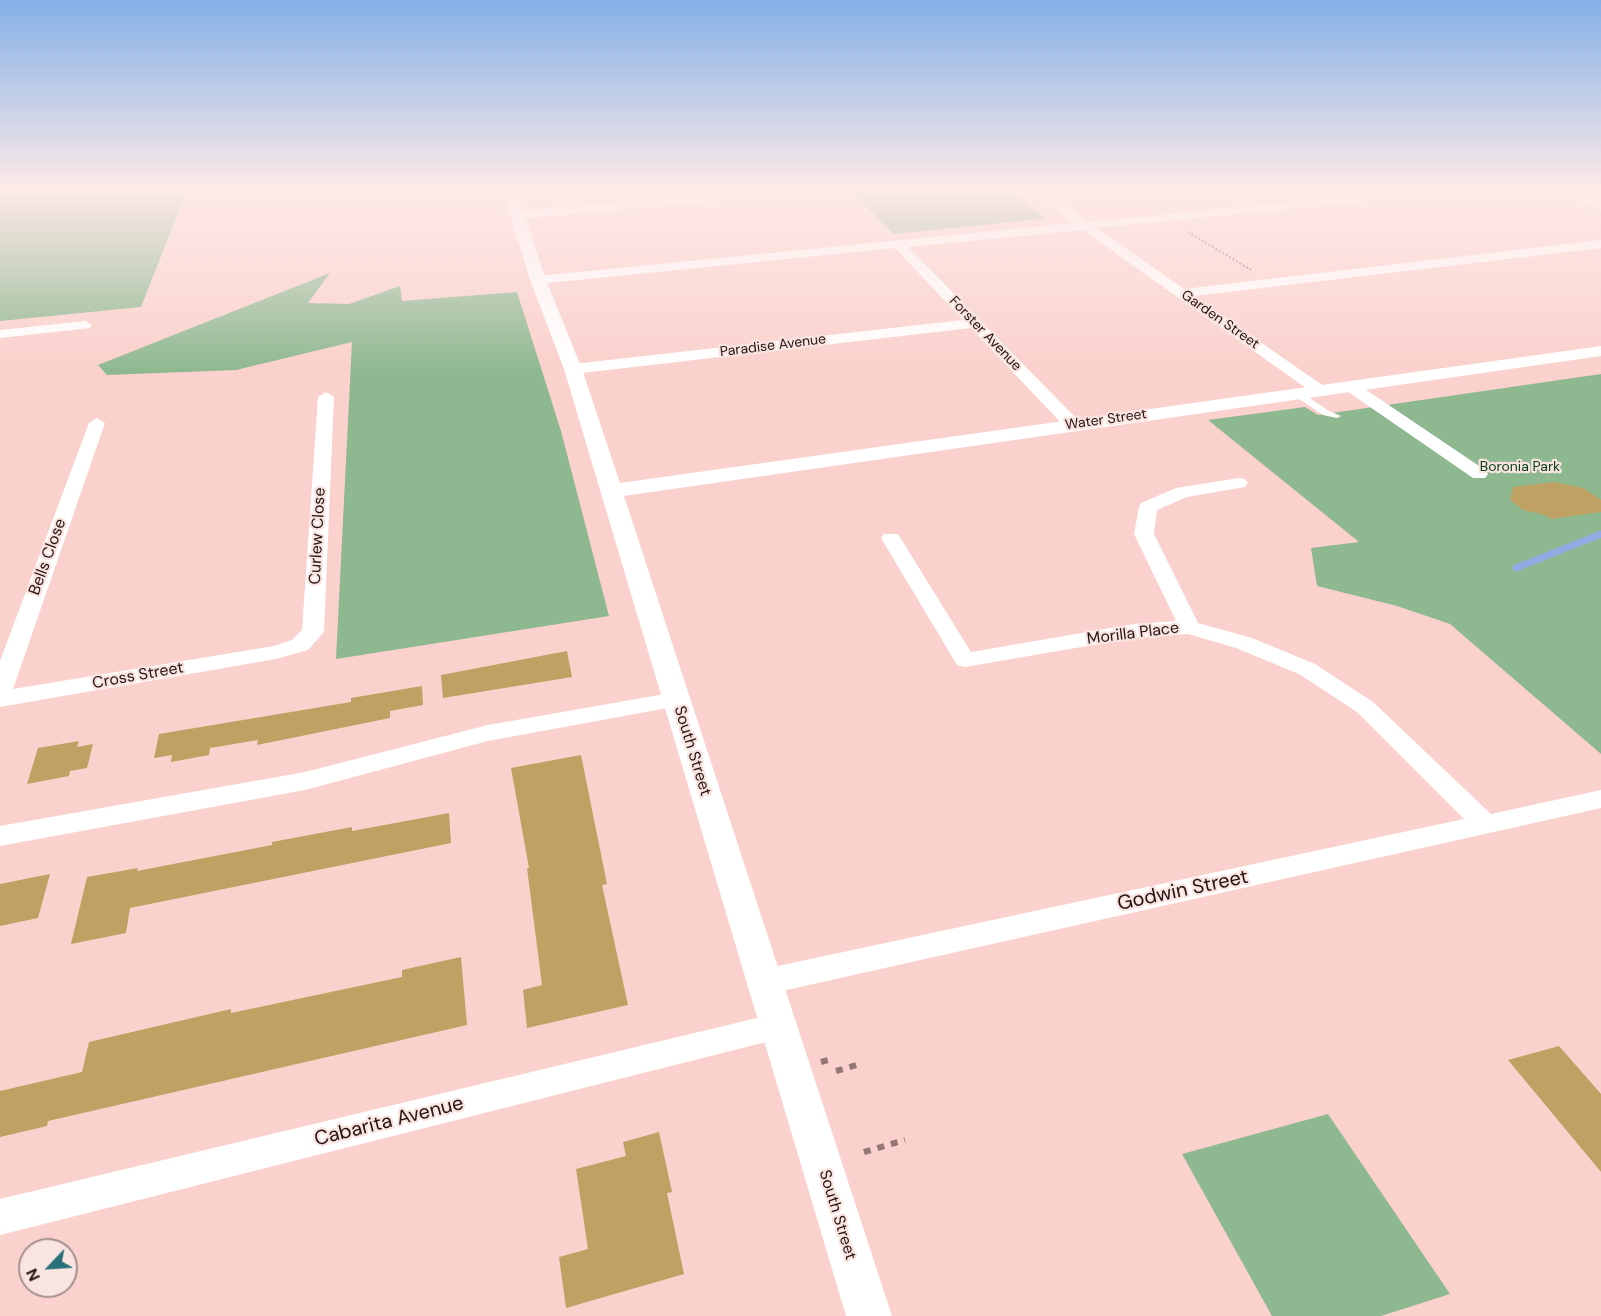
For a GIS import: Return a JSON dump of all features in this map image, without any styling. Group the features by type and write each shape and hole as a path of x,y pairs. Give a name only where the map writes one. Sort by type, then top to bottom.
{"street":[{"name":"South Street","path":"529,249 538,280 573,369 869,1316"},
{"path":"538,280 844,249"},
{"name":"Forster Avenue","path":"903,249 1072,424"},
{"name":"Garden Street","path":"1119,249 1319,390"},
{"path":"1182,293 1555,249"},
{"name":"Paradise Avenue","path":"573,369 973,323"},
{"path":"0,334 85,325"},
{"name":"Water Street","path":"610,491 1601,351"},
{"path":"1350,386 1479,474"},
{"name":"Curlew Close","path":"276,652 300,645 313,632 326,397"},
{"name":"Bells Close","path":"0,692 97,423"},
{"path":"1189,627 1144,534 1148,507 1183,492 1239,483"},
{"name":"Morilla Place","path":"891,538 965,660 1134,631 1189,627 1244,643 1306,669 1365,707 1486,825"},
{"name":"Cross Street","path":"0,699 276,652"},
{"path":"0,836 305,781 488,733 676,700"},
{"name":"Godwin Street","path":"764,982 1601,799"},
{"name":"Cabarita Avenue","path":"0,1217 778,1026"}],"lane":[{"path":"1296,393 1326,413 1337,417"}],"path":[{"path":"1217,249 1272,283"},
{"path":"836,1071 860,1064"},
{"path":"864,1152 905,1140"}],"green space":[{"path":"0,249 164,249 141,307 0,321"},
{"path":"330,273 308,303 349,304 400,286 402,301 517,292 561,431 609,616 336,659 352,342 236,370 107,375 98,365"},
{"name":"Boronia Park","path":"1601,374 1601,754 1450,624 1397,606 1317,586 1311,548 1359,542 1208,420 1305,407 1318,415"},
{"path":"1328,1114 1450,1294 1381,1316 1272,1316 1182,1154"}],"building":[{"path":"1554,482 1583,488 1601,500 1601,512 1551,519 1545,515 1523,510 1510,500 1513,487"},
{"path":"567,651 572,677 443,698 441,675"},
{"path":"422,686 423,705 390,711 390,718 257,745 258,740 210,748 209,755 171,762 172,755 154,758 159,734 351,702 351,698"},
{"path":"79,741 77,747 93,744 87,768 70,771 69,776 27,784 38,748"},
{"path":"581,755 607,884 602,885 628,1005 527,1028 523,990 542,985 527,868 529,868 511,768"},
{"path":"449,813 451,843 130,908 126,933 71,944 87,877 138,868 137,871 352,827 352,831"},
{"path":"50,874 38,918 0,926 0,884"},
{"path":"461,957 467,1025 48,1121 47,1126 0,1137 0,1091 82,1072 89,1042 231,1009 231,1013 402,977 402,970"},
{"path":"1559,1046 1601,1094 1601,1172 1508,1060"},
{"path":"659,1132 672,1192 667,1193 684,1274 566,1308 559,1257 588,1249 576,1169 626,1156 623,1142"}],"waterway":[{"path":"1516,568 1601,534"}]}
